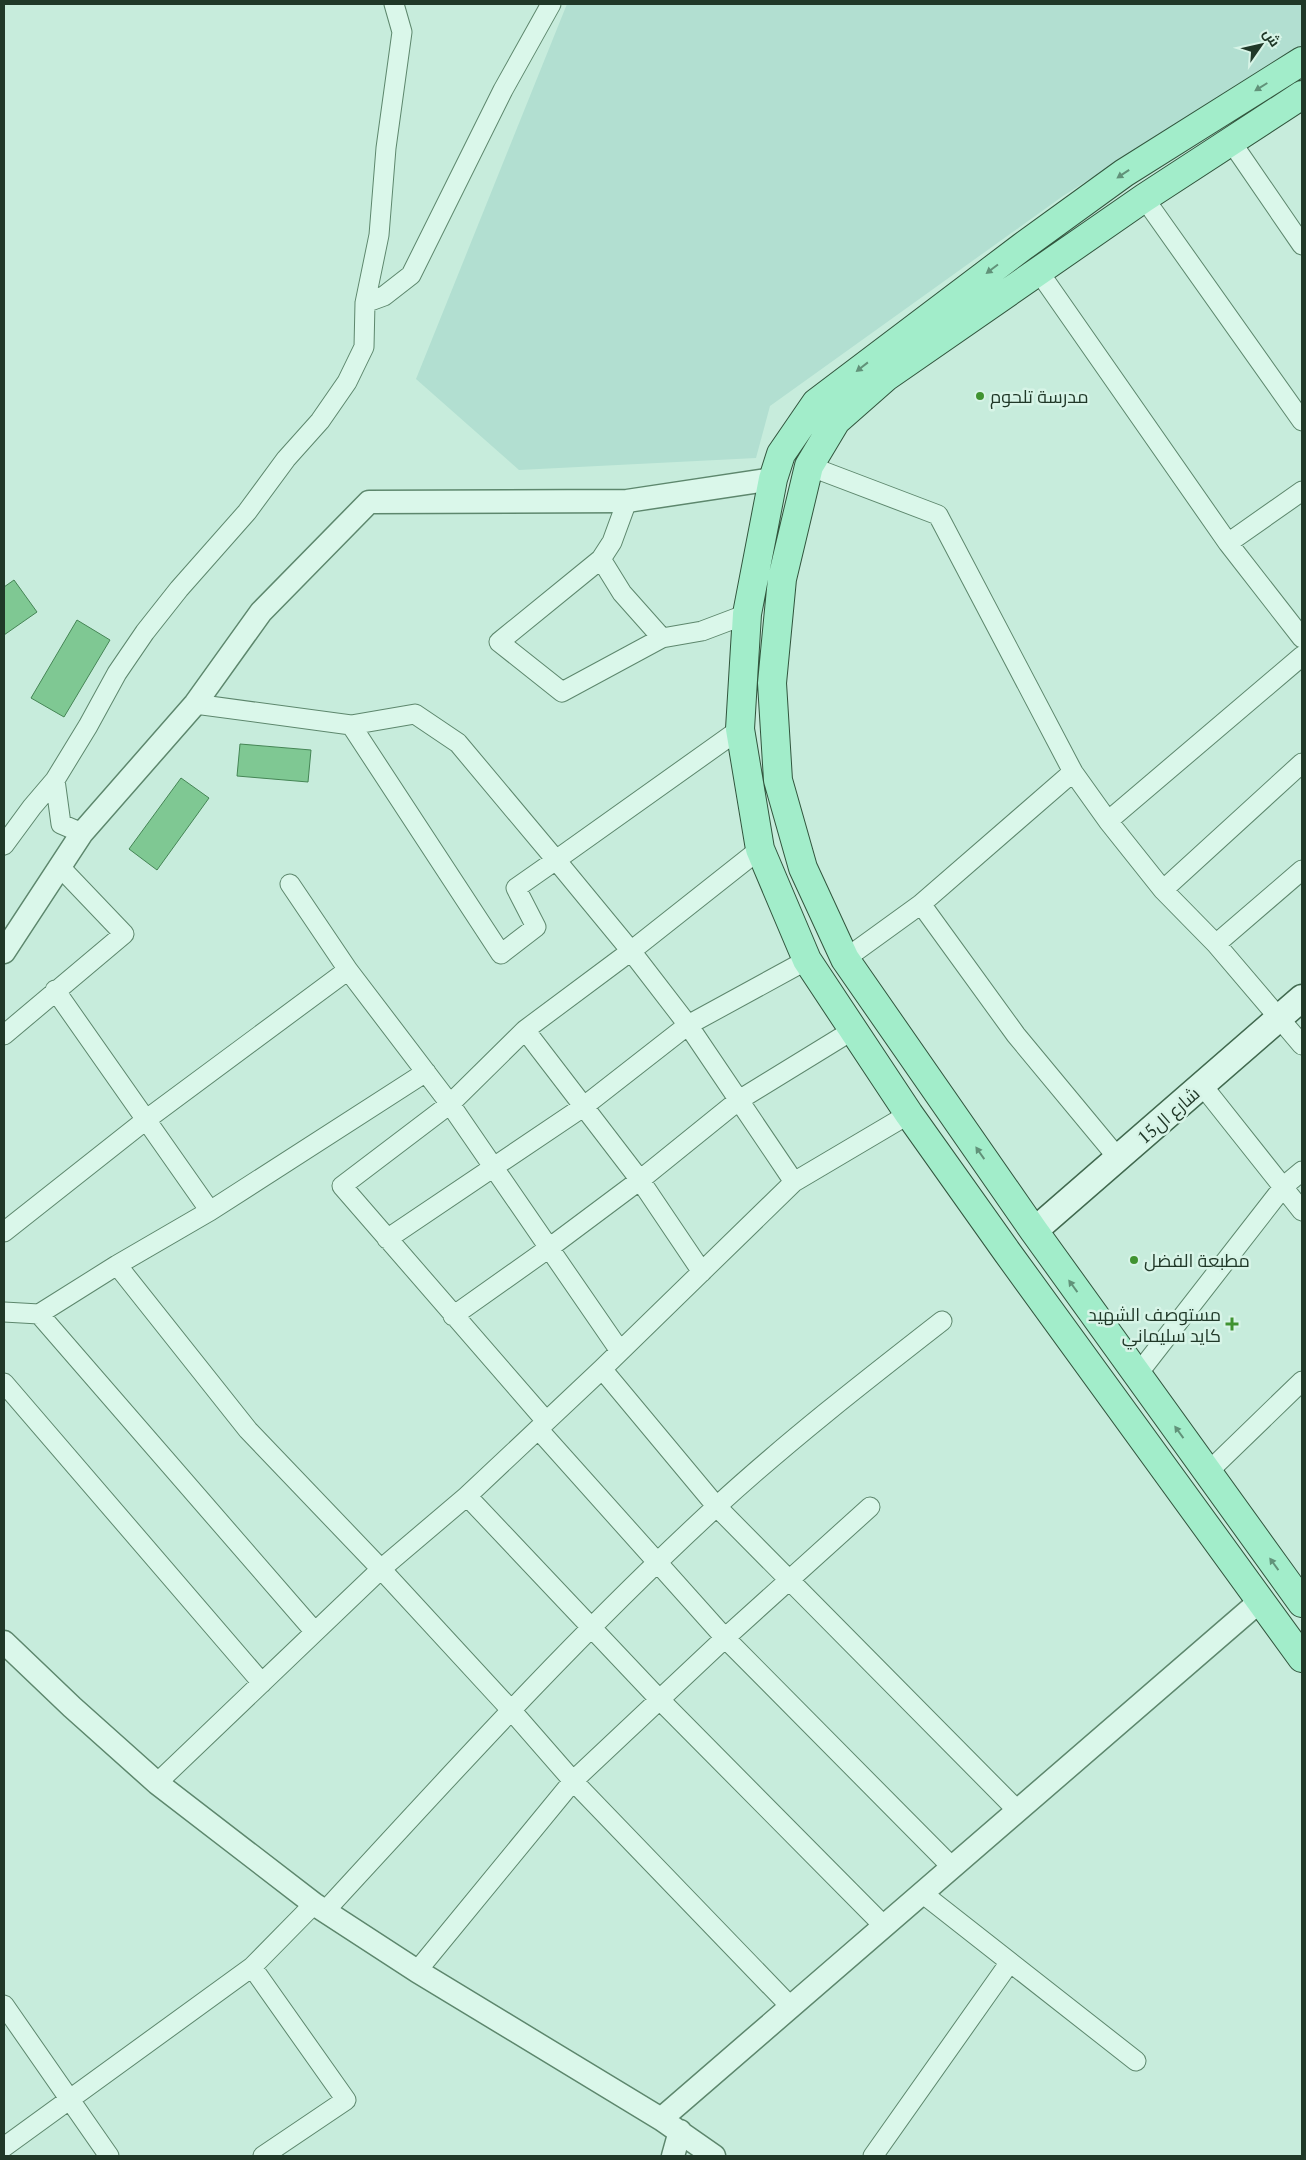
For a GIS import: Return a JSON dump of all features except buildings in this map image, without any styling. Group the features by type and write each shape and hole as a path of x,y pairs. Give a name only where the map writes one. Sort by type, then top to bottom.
{"main road":[{"path":"1302,61 1124,173 1014,252 816,403 781,454 773,479 748,614 740,729 760,849 806,960 909,1114 1007,1252 1302,1658"},
{"path":"1302,94 1144,198 886,378 836,421 809,466 782,579 772,683 778,780 803,868 845,959 1034,1231 1302,1603"},
{"name":"شارع ال15","path":"1034,1231 1302,998"}],"street":[{"path":"4,845 32,806 55,780 117,673 145,632 179,589 247,512 286,459 320,421 347,382 364,347 366,303 379,236 386,148 402,32 394,4"},
{"path":"366,303 384,296 411,275 503,90 551,4"},
{"path":"1230,140 1302,245"},
{"path":"1144,198 1302,421"},
{"path":"1039,272 1228,543 1302,638"},
{"path":"809,466 938,515 1073,772 1108,821 1163,890 1216,944 1302,1044"},
{"path":"4,952 82,833 195,704 261,612 369,502 627,501 773,479"},
{"path":"1228,543 1302,491"},
{"path":"627,501 612,542 601,559 499,642 562,692 662,638 702,631 748,614"},
{"path":"601,559 622,593 662,638"},
{"path":"1108,821 1302,656"},
{"path":"195,704 351,725 416,714 458,743 631,951 688,1025 794,1182"},
{"path":"351,725 501,954 536,927 516,888 740,729"},
{"path":"1163,890 1302,764"},
{"path":"845,959 921,904 1073,772"},
{"path":"55,780 61,824 82,833"},
{"path":"760,849 631,951 524,1030 450,1104 342,1186 453,1316 658,1563 725,1638 952,1867"},
{"path":"4,1035 55,990 124,934 60,867"},
{"path":"1216,944 1302,870"},
{"path":"290,884 348,970 450,1104 620,1351"},
{"path":"921,904 1016,1035 1118,1158"},
{"path":"387,1239 583,1107 688,1025 806,960"},
{"path":"4,1232 147,1119 348,970"},
{"path":"55,990 210,1211"},
{"path":"524,1030 640,1180 702,1272"},
{"path":"453,1316 640,1180 739,1100 853,1030"},
{"path":"4,1312 40,1314 117,1265 210,1211 426,1072"},
{"path":"1202,1085 1302,1210"},
{"path":"157,1783 381,1569 467,1496 602,1369 794,1182 909,1114"},
{"path":"1137,1375 1284,1186 1302,1172"},
{"path":"117,1265 248,1430 381,1569 511,1710 573,1781 791,2007"},
{"path":"40,1314 315,1632"},
{"path":"4,2147 70,2101 252,1967 319,1907 591,1628 717,1507 849,1394 942,1321"},
{"path":"602,1369 717,1507 787,1580 1018,1811"},
{"path":"4,1382 262,1683"},
{"path":"1208,1472 1301,1386"},
{"path":"467,1496 659,1699 884,1926"},
{"path":"417,1971 573,1781 787,1580 870,1507"},
{"path":"661,2119 1260,1601"},
{"path":"7,1650 157,1783 319,1907 417,1971 661,2119 714,2156"},
{"path":"922,1893 1136,2061"},
{"path":"873,2156 1010,1962"},
{"path":"252,1967 346,2100 263,2156"},
{"path":"4,2005 109,2156"},
{"path":"673,2156 680,2131"}],"shaded area":[{"path":"567,4 1302,4 1302,46 1063,196 770,406 756,458 519,470 416,379"}],"place":[{"name":"مدرسة تلحوم","path":"980,396"},
{"name":"مطبعة الفضل","path":"1134,1260"},
{"name":"مستوصف الشهيد كايد سليماني","path":"1232,1324"}]}
